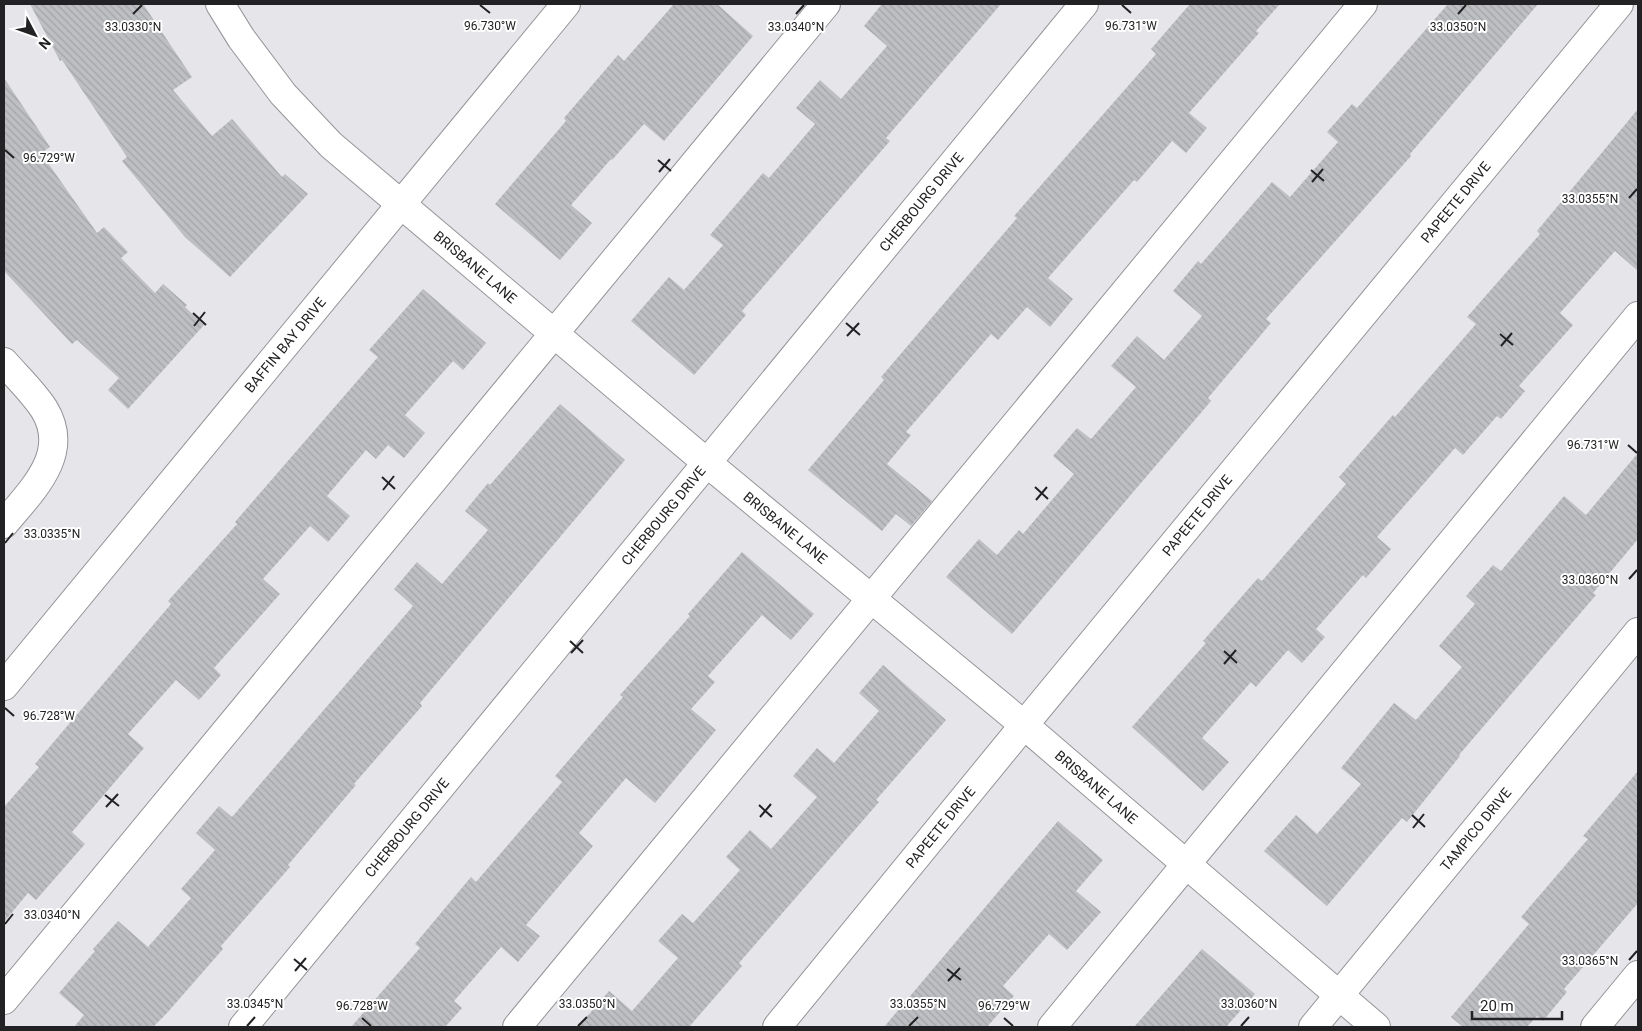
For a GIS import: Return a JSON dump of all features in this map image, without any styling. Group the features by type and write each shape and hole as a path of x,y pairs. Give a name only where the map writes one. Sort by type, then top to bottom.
{"street":[{"name":"BRISBANE LANE","path":"220,4 241,38 283,94 331,145 706,462 1024,725 1376,1027"},
{"name":"BAFFIN BAY DRIVE","path":"4,686 566,4"},
{"path":"4,1000 826,4"},
{"name":"CHERBOURG DRIVE","path":"243,1027 1084,4"},
{"path":"517,1027 1363,4"},
{"name":"PAPEETE DRIVE","path":"777,1027 1619,4"},
{"path":"1052,1027 1638,316"},
{"path":"4,362 44,409 50,421 54,437 53,454 48,469 4,524"},
{"name":"TAMPICO DRIVE","path":"1313,1027 1638,632"},
{"path":"1595,1027 1638,975"}],"building":[{"path":"30,4 143,4 192,77 173,90 212,136 232,119 282,177 285,174 308,194 230,277 185,237 122,161 127,157 62,60 60,61"},
{"path":"674,4 717,4 753,36 664,141 644,124 571,205 592,223 560,260 495,204 566,121 564,118 618,55 624,61"},
{"path":"882,4 1001,4 886,138 890,141 742,311 746,315 694,375 631,321 669,277 684,290 723,245 710,235 763,173 769,178 815,124 796,108 820,80 841,99 887,46 864,26"},
{"path":"1190,4 1280,4 1256,31 1259,33 1189,113 1207,128 1186,153 1172,141 1137,182 1134,180 1048,278 1073,299 1050,327 1027,307 998,340 991,334 906,432 911,435 887,464 932,501 911,526 896,514 882,531 808,470 884,380 881,377 1017,218 1014,216 1156,54 1151,49"},
{"path":"1448,4 1538,4 1410,154 1411,156 1266,319 1271,323 1208,398 1211,401 1012,634 946,577 979,539 997,555 1019,530 1023,534 1074,474 1053,456 1077,428 1091,439 1136,387 1111,366 1137,336 1164,360 1202,316 1173,291 1198,261 1201,264 1272,182 1290,197 1338,142 1327,132 1352,104 1357,108"},
{"path":"4,78 50,147 41,153 97,233 104,227 128,252 121,258 155,293 163,284 187,305 185,307 204,325 128,409 108,390 119,378 77,340 72,344 4,271"},
{"path":"1638,109 1638,271 1615,251 1560,313 1573,325 1519,386 1525,391 1501,419 1497,416 1463,455 1455,448 1377,537 1391,549 1366,578 1363,575 1316,629 1325,637 1302,663 1288,650 1256,687 1251,682 1202,738 1229,762 1203,791 1132,727 1206,643 1203,641 1258,578 1262,581 1346,484 1339,477 1393,415 1395,417 1476,324 1467,317 1540,234 1537,231"},
{"path":"423,289 486,343 463,370 453,361 405,415 425,433 404,458 388,445 376,459 366,450 327,496 350,516 328,542 310,526 263,579 280,594 214,668 221,675 199,700 176,680 128,734 144,748 72,832 85,844 36,900 28,893 4,922 4,807 39,767 35,764 171,604 168,601 237,524 235,522 378,357 369,350"},
{"path":"560,404 625,460 420,703 422,706 354,784 356,785 288,865 290,867 221,946 223,949 167,1013 153,1027 74,1027 84,1015 59,993 95,951 93,949 118,921 148,947 191,898 181,889 215,850 196,833 219,806 232,817 413,606 394,589 417,562 442,584 488,530 465,511"},
{"path":"1638,453 1638,539 1593,593 1596,595 1459,755 1407,822 1402,818 1327,906 1264,851 1296,815 1317,834 1361,784 1341,768 1394,703 1416,720 1462,667 1439,646 1475,604 1466,596 1493,565 1501,571 1564,496 1586,515"},
{"path":"742,552 814,614 791,640 762,615 708,676 715,682 691,709 716,730 655,803 626,778 579,833 593,846 526,925 540,936 518,962 501,947 454,1001 462,1008 445,1027 351,1027 420,948 415,944 471,877 476,882 562,782 555,776 623,697 620,695 690,616 688,614"},
{"path":"883,665 946,720 876,800 879,802 739,963 742,966 689,1027 578,1027 609,991 632,1011 678,958 658,941 682,914 693,923 740,870 726,857 750,830 771,849 817,797 793,776 817,748 834,763 879,711 859,693"},
{"path":"1638,771 1638,903 1564,989 1567,992 1543,1021 1537,1016 1527,1027 1463,1027 1451,1017 1529,924 1521,917 1588,839 1583,836"},
{"path":"1058,821 1103,860 1076,891 1101,912 1067,950 1049,934 1003,986 1014,996 987,1027 884,1027"},
{"path":"1202,949 1255,994 1226,1027 1134,1027"}]}
